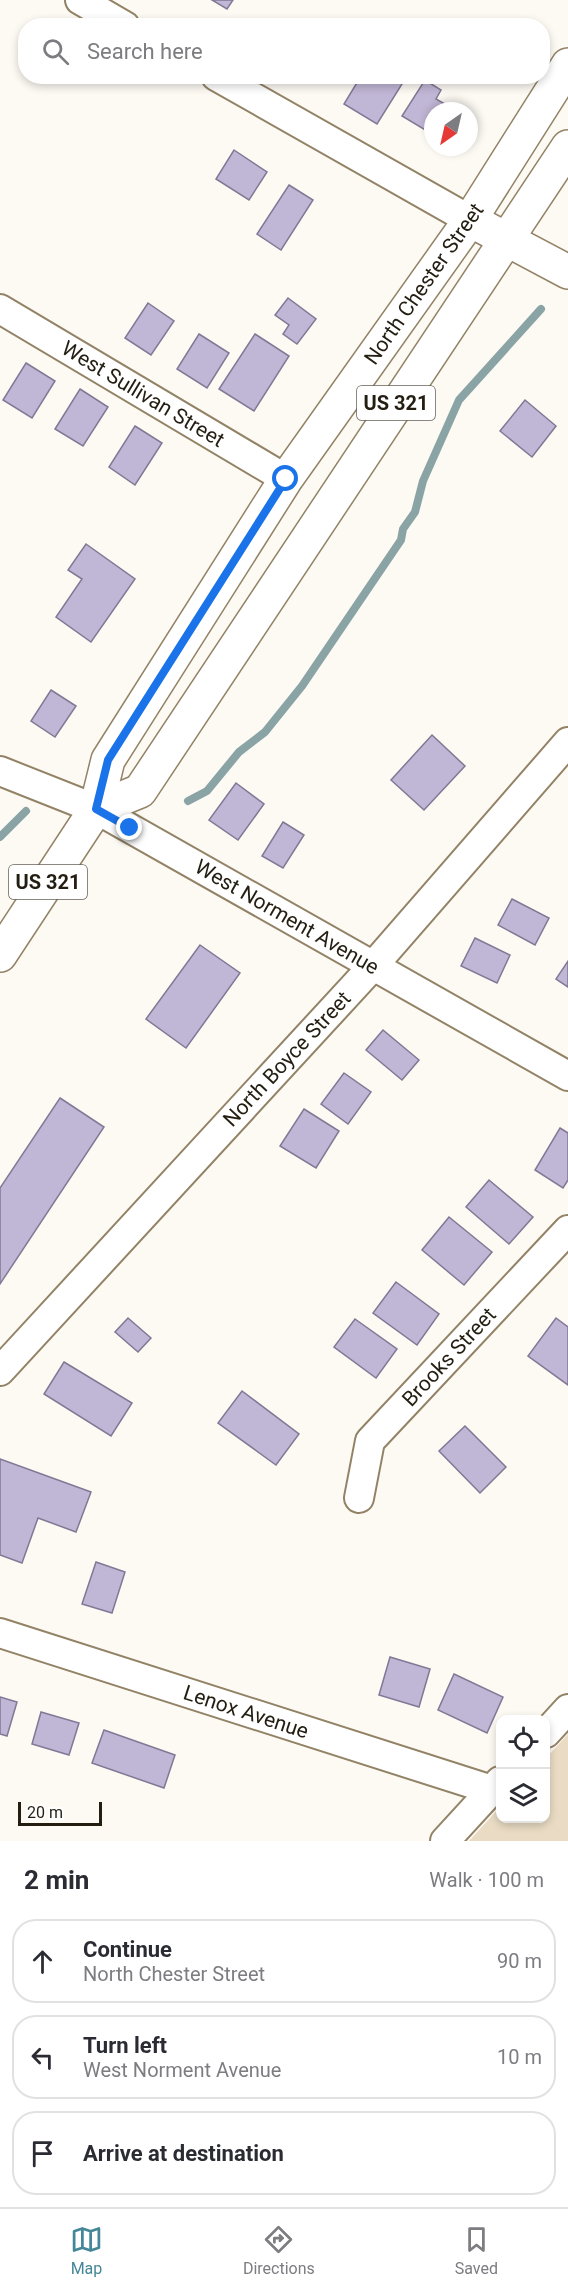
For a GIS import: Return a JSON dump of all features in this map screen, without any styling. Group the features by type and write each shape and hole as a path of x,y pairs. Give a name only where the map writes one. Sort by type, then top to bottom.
{"main road":[{"name":"North Chester Street","path":"0,955 96,809 108,760 286,479 470,220 568,65"},
{"name":"North Chester Street","path":"96,809 140,791 568,147"},
{"path":"470,220 568,272"}],"street":[{"path":"80,0 111,18"},
{"path":"230,84 470,220"},
{"name":"West Sullivan Street","path":"0,309 286,479"},
{"name":"North Boyce Street","path":"0,1371 373,966 568,742"},
{"name":"West Norment Avenue","path":"0,771 96,809 568,1076"},
{"name":"Brooks Street","path":"359,1498 370,1441 568,1230"},
{"name":"Lenox Avenue","path":"0,1633 496,1786"},
{"path":"550,1729 568,1709"},
{"path":"445,1841 496,1786"}],"shaded area":[{"path":"568,1734 568,1841 469,1841 496,1811 496,1823 550,1823 550,1754"}],"building":[{"path":"212,0 233,0 227,9"},
{"path":"356,84 402,84 377,124 344,104"},
{"path":"422,84 431,84 441,90 436,99 441,102 424,102 424,129 402,116"},
{"path":"234,150 267,172 249,200 216,179"},
{"path":"289,185 313,200 281,250 257,234"},
{"path":"288,298 316,319 297,344 283,334 289,325 275,315"},
{"path":"148,303 174,321 151,355 125,338"},
{"path":"199,334 229,353 207,388 177,369"},
{"path":"255,334 289,356 254,411 219,389"},
{"path":"26,363 55,381 32,418 3,400"},
{"path":"80,389 108,407 83,446 55,429"},
{"path":"525,400 556,426 532,457 500,431"},
{"path":"135,426 162,443 135,485 109,467"},
{"path":"86,544 135,579 91,642 56,617 82,579 68,570"},
{"path":"51,690 76,706 55,737 31,721"},
{"path":"432,735 465,766 424,810 391,780"},
{"path":"236,783 264,804 238,840 209,820"},
{"path":"283,822 304,835 283,868 262,856"},
{"path":"512,899 549,918 535,945 498,925"},
{"path":"475,938 510,955 497,983 461,966"},
{"path":"200,945 240,973 186,1048 146,1019"},
{"path":"568,961 568,987 556,979"},
{"path":"383,1030 419,1060 402,1080 366,1050"},
{"path":"344,1073 371,1092 348,1124 321,1104"},
{"path":"60,1098 104,1127 0,1284 0,1188"},
{"path":"304,1109 339,1131 316,1168 280,1146"},
{"path":"560,1128 568,1133 568,1180 563,1188 535,1170"},
{"path":"489,1180 533,1217 509,1244 466,1207"},
{"path":"449,1217 492,1252 464,1285 422,1250"},
{"path":"396,1282 439,1314 417,1345 373,1313"},
{"path":"128,1318 151,1338 138,1352 115,1332"},
{"path":"556,1318 568,1327 568,1385 528,1356"},
{"path":"355,1319 397,1349 376,1378 334,1347"},
{"path":"64,1362 132,1403 111,1436 44,1394"},
{"path":"242,1391 299,1434 276,1465 218,1423"},
{"path":"465,1426 506,1467 480,1493 439,1451"},
{"path":"0,1459 91,1492 76,1532 38,1518 22,1563 0,1555"},
{"path":"96,1562 125,1572 112,1613 82,1604"},
{"path":"390,1657 430,1669 419,1707 379,1695"},
{"path":"454,1674 503,1697 487,1733 438,1710"},
{"path":"0,1697 17,1702 7,1736 0,1734"},
{"path":"41,1712 79,1723 69,1755 32,1744"},
{"path":"104,1730 175,1755 164,1788 92,1763"}],"waterway":[{"path":"188,801 207,791 239,752 265,732 302,686 401,540 403,529 415,512 423,481 459,400 541,309"},
{"path":"0,837 26,811"}],"route":[{"path":"130,828 96,809 108,760 286,479"}]}
